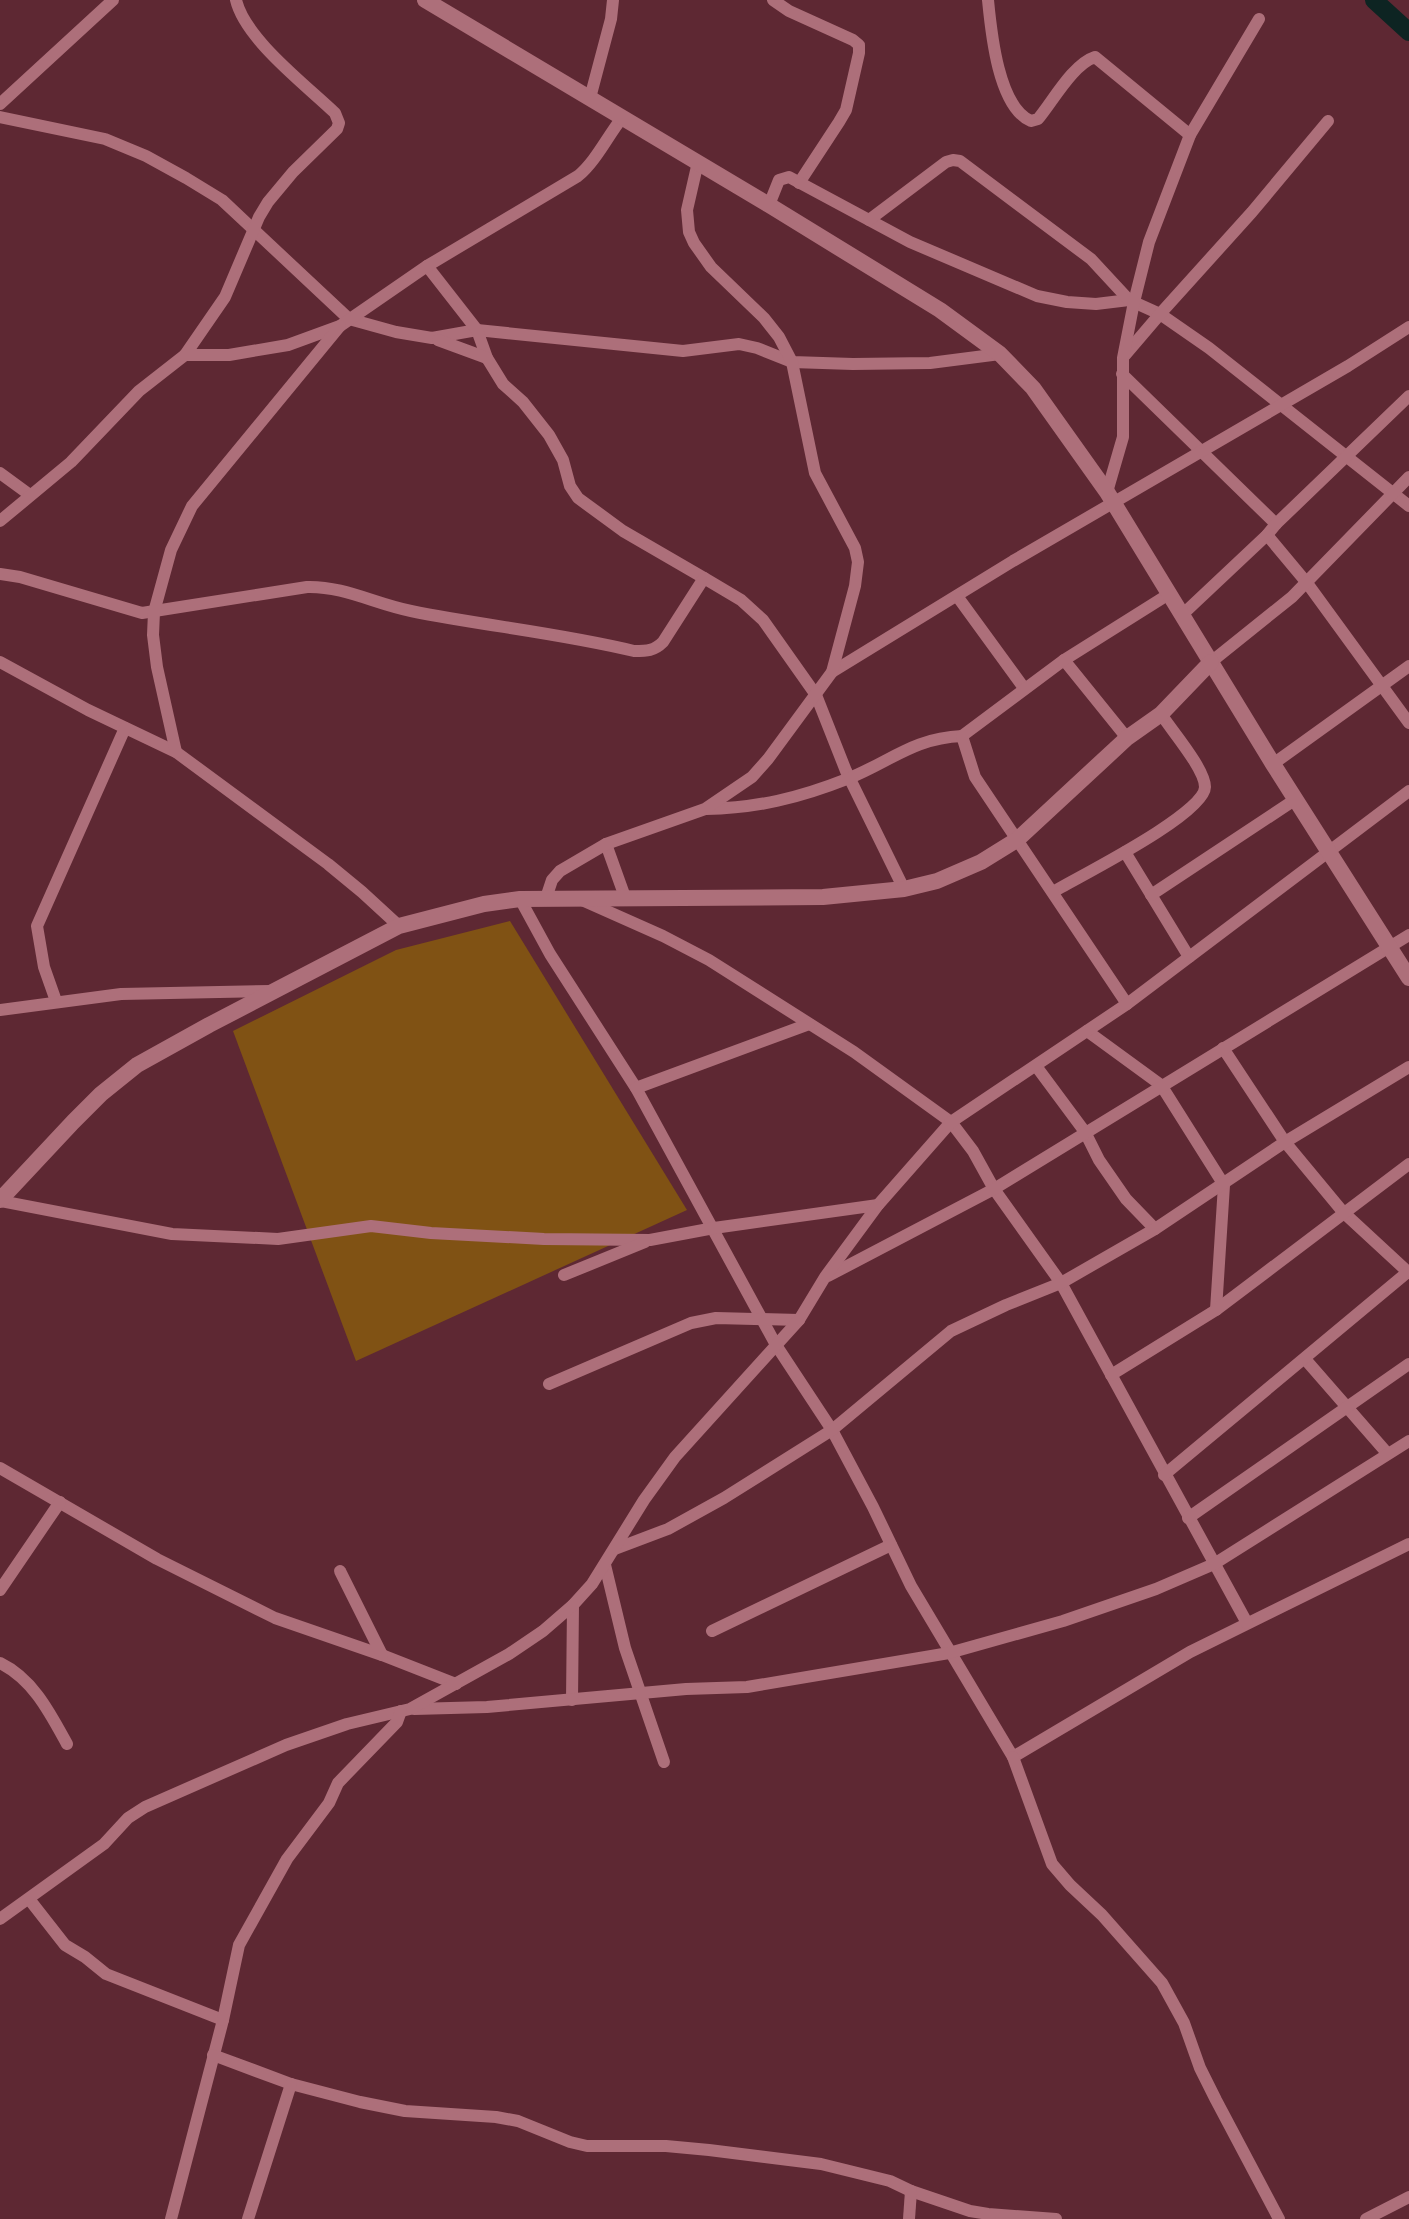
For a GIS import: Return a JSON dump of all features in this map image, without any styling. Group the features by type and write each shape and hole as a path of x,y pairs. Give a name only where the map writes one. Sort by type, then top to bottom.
{"street":[{"path":"0,104 113,0"},
{"path":"0,521 71,462 139,391 185,355 225,298 268,202 293,172 337,129 340,120 335,113 256,37 244,20 236,0"},
{"path":"425,0 940,310 1000,354 1033,388 1110,498 1273,764 1409,978"},
{"path":"590,98 611,19 613,0"},
{"path":"773,0 789,11 853,40 859,46 846,110 799,183"},
{"path":"988,0 1002,80 1022,117 1031,121 1038,119 1074,74 1087,60 1095,57 1190,135"},
{"path":"1110,498 1123,438 1122,374 1131,301 1149,242 1190,135 1259,19"},
{"path":"0,117 105,139 146,156 222,201 345,323 432,338 487,358"},
{"path":"185,355 229,355 288,345 345,323 427,266 578,176 594,160 622,118"},
{"path":"1123,358 1328,121"},
{"path":"869,220 946,162 960,161 1091,259 1131,301 1160,314 1209,348 1409,506"},
{"path":"546,898 552,880 560,871 606,844 705,809 752,777 832,673 855,586 858,562 850,538 815,473 792,362 779,337 764,318 711,267 694,243 687,221 687,209 698,162"},
{"path":"769,205 779,180 786,177 910,242 1037,296 1096,304 1131,301"},
{"path":"427,266 477,330 487,358 503,384 523,402 549,435 563,460 570,486 578,498 623,531 741,600 763,620 816,695 849,778 904,889"},
{"path":"176,752 157,667 153,635 155,612 171,550 192,506 345,323"},
{"path":"832,673 1110,498 1203,452 1409,327"},
{"path":"432,338 477,330 683,351 739,344 792,362 853,365 930,363 1000,354"},
{"path":"1122,374 1276,524"},
{"path":"1182,615 1267,536 1276,524 1409,396"},
{"path":"0,473 30,495"},
{"path":"0,1201 101,1094 137,1065 399,926 484,904 520,899 822,897 904,889 953,876 981,862 1018,839 1127,738 1161,714 1211,662 1292,597 1409,477"},
{"path":"1267,536 1307,583 1409,723"},
{"path":"0,574 44,583 142,613 323,586 399,609 462,621 521,628 634,651 648,651 663,642 704,578"},
{"path":"705,809 740,809 768,805 849,778 920,743 938,737 962,736 1064,660 1169,594"},
{"path":"957,596 1024,688"},
{"path":"1064,660 1127,738"},
{"path":"0,662 176,752 328,864 399,926"},
{"path":"1273,764 1409,666"},
{"path":"1053,892 1164,829 1199,801 1204,793 1205,786 1196,767 1161,714"},
{"path":"56,1001 44,967 37,934 39,919 125,728"},
{"path":"962,736 975,777 1127,1004"},
{"path":"171,2219 223,2020 239,1945 287,1858 329,1803 338,1783 397,1722 405,1710 509,1654 543,1631 573,1605 592,1584 644,1500 675,1457 799,1320 825,1278 878,1205 951,1122 1127,1004 1409,791"},
{"path":"1151,895 1296,799"},
{"path":"606,844 625,897"},
{"path":"1125,852 1189,957"},
{"path":"578,898 709,960 854,1052 951,1122 973,1151 994,1189 1061,1283 1247,1623"},
{"path":"520,899 550,954 636,1088 776,1345 832,1430 911,1586 949,1653 991,1717 1013,1757 1052,1864 1162,1983 1184,2023 1200,2068 1279,2219"},
{"path":"825,1278 994,1189 1409,935"},
{"path":"0,1010 121,993 274,991"},
{"path":"636,1088 809,1024"},
{"path":"1087,1031 1161,1086 1224,1185 1216,1310"},
{"path":"1164,1475 1408,1272 1343,1212 1285,1142 1223,1048"},
{"path":"1036,1066 1085,1132 1099,1160 1126,1199 1155,1229"},
{"path":"615,1549 668,1529 724,1498 832,1430 951,1331 1061,1283 1155,1229 1285,1142 1409,1067"},
{"path":"1111,1375 1216,1310 1409,1164"},
{"path":"0,1201 172,1234 278,1238 371,1226 431,1233 544,1239 650,1240 714,1228 878,1205"},
{"path":"564,1275 650,1240"},
{"path":"549,1384 691,1323 716,1318 799,1320"},
{"path":"1304,1359 1387,1453"},
{"path":"1188,1518 1409,1364"},
{"path":"0,1919 104,1844 128,1818 145,1807 286,1745 347,1724 405,1710 487,1707 686,1689 747,1687 949,1653 1063,1621 1156,1589 1214,1563 1409,1441"},
{"path":"0,1468 158,1559 275,1618 382,1654 456,1684"},
{"path":"0,1590 60,1502"},
{"path":"1013,1757 1161,1668 1409,1544"},
{"path":"712,1632 891,1545"},
{"path":"605,1565 625,1648 664,1762"},
{"path":"340,1572 382,1654"},
{"path":"572,1700 573,1605"},
{"path":"0,1663 30,1685 46,1706 66,1744"},
{"path":"29,1899 65,1945 85,1956 106,1973 223,2020"},
{"path":"213,2055 291,2084 360,2102 405,2110 518,2121 587,2146 666,2146 767,2155 821,2164 890,2180 911,2191 970,2211 1056,2219"},
{"path":"248,2219 291,2084"},
{"path":"909,2219 911,2191"},
{"path":"1366,2219 1409,2197"}],"shaded area":[{"path":"510,921 687,1210 356,1361 233,1031 396,950"}],"waterway":[{"path":"1374,0 1409,32"}]}
